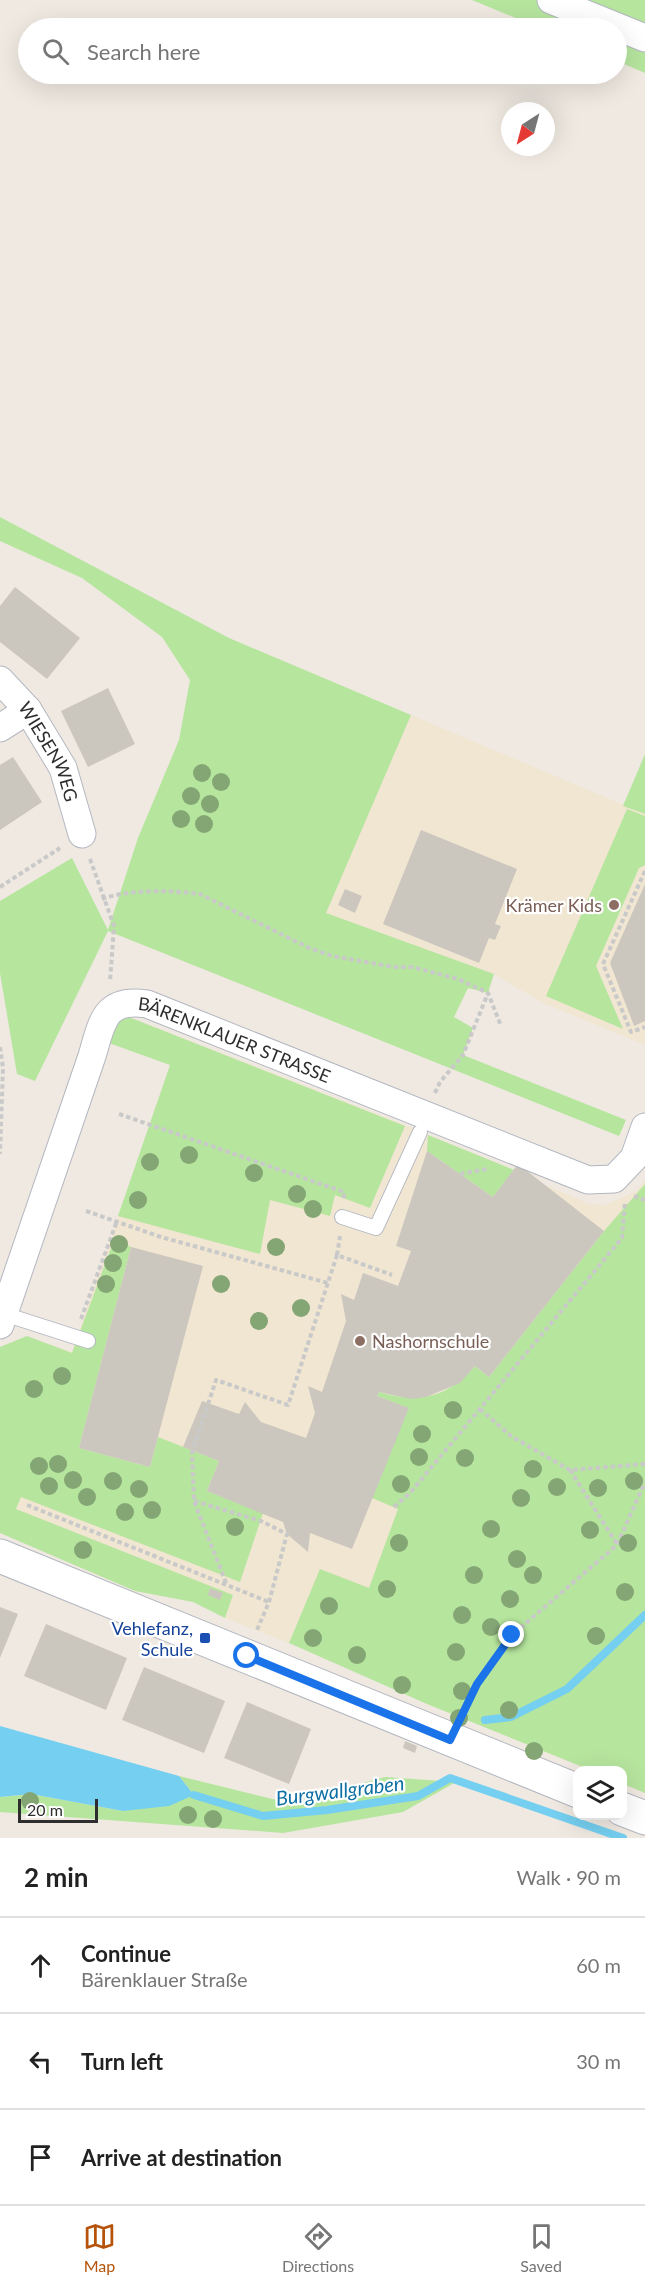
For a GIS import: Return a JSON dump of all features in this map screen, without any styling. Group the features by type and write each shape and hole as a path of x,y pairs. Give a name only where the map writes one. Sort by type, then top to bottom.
{"street":[{"path":"551,0 596,18"},
{"path":"627,31 645,38"},
{"name":"WIESENWEG","path":"0,680 28,710 63,768 82,834"},
{"path":"0,728 28,710"},
{"name":"BÄRENKLAUER STRASSE","path":"2,1320 102,1022 110,1009 119,1004 134,1002 147,1004 424,1124 588,1180 614,1179 634,1158 645,1127"},
{"path":"0,1556 573,1789"},
{"path":"627,1811 645,1818"}],"lane":[{"path":"342,1217 376,1228 424,1124"},
{"path":"2,1320 88,1341"}],"path":[{"path":"0,887 82,834"},
{"path":"645,871 603,964 631,1032 645,1027"},
{"path":"102,898 145,892 180,891 200,894 309,948 332,956 394,967 412,967 458,979 488,993 501,1026"},
{"path":"424,1124 430,1102 440,1082 463,1054 488,993"},
{"path":"0,1047 3,1068 0,1154"},
{"path":"119,1114 344,1192 337,1255 288,1405 216,1380 192,1453 194,1501 226,1583"},
{"path":"394,1507 410,1493 622,1238 626,1193"},
{"path":"86,1211 161,1237 328,1283"},
{"path":"74,1336 117,1221"},
{"path":"337,1255 392,1275"},
{"path":"480,1409 511,1436 570,1470 617,1545"},
{"path":"570,1470 645,1464"},
{"path":"450,1740 477,1684 512,1635 617,1545 645,1482"},
{"path":"194,1501 261,1521 287,1534 269,1602 247,1656"},
{"path":"27,1505 269,1602"}],"shaded area":[{"path":"411,715 645,814 645,1045 543,1003 494,974 325,913"},
{"name":"Nashornschule","path":"121,1014 405,1125 513,1170 518,1164 543,1184 589,1204 606,1205 636,1191 645,1180 645,1415 428,1617 298,1620 289,1643 225,1618 233,1596 0,1503 0,1381 11,1345 27,1336 72,1352 170,1065"}],"green space":[{"path":"472,0 645,0 645,73 627,65 627,18 516,18"},
{"path":"0,517 229,638 411,715 326,913 494,974 488,993 468,988 454,1017 473,1028 463,1055 626,1120 619,1136 108,931 35,1081 17,1074 0,973 0,901 72,858 108,930 138,838 179,740 190,680 162,637 82,578 0,541"},
{"path":"645,754 645,814 623,806"},
{"path":"627,809 645,816 645,865 639,868 596,966 623,1029 546,996"},
{"path":"121,1014 405,1126 370,1208 335,1195 330,1216 270,1200 260,1254 118,1216 170,1065 106,1042"},
{"path":"428,1135 514,1170 493,1197 427,1151"},
{"path":"645,1184 645,1793 627,1786 627,1766 580,1766 427,1704 289,1643 320,1569 369,1588 398,1509 372,1498 408,1408 377,1396 379,1392 407,1398 432,1396 454,1385 475,1366 489,1377 604,1231"},
{"path":"114,1240 131,1247 79,1448 150,1467 158,1437 219,1461 207,1491 263,1513 240,1582 21,1497 16,1509 233,1595 225,1618 193,1602 135,1591 0,1533 0,1347 27,1336 72,1353"},
{"path":"179,1776 289,1803 385,1777 456,1782 403,1812 283,1833 0,1812 0,1797 31,1794 123,1811 194,1795"}],"water":[{"path":"0,1726 179,1776 194,1795 169,1806 123,1811 31,1794 0,1797"}],"building":[{"path":"15,587 80,638 47,679 0,642 0,606"},
{"path":"108,688 135,744 88,767 61,711"},
{"path":"13,757 42,802 0,830 0,765"},
{"path":"421,830 517,869 495,924 501,926 495,940 489,938 479,963 383,924"},
{"path":"645,884 645,1021 634,1026 610,963"},
{"path":"345,889 362,896 355,913 338,905"},
{"path":"427,1151 493,1197 518,1164 604,1231 489,1377 475,1366 460,1383 426,1397 411,1399 379,1392 377,1396 409,1408 352,1549 310,1533 308,1552 287,1534 283,1522 207,1491 219,1461 183,1447 202,1401 239,1414 245,1402 261,1422 306,1438 315,1413 308,1386 322,1392 346,1321 341,1294 354,1300 363,1273 398,1286 411,1251 396,1246"},
{"path":"131,1247 203,1266 150,1467 79,1448"},
{"path":"210,1588 223,1593 220,1600 208,1595"},
{"path":"0,1607 18,1614 0,1658"},
{"path":"46,1624 127,1658 106,1710 24,1676"},
{"path":"144,1667 225,1701 204,1753 122,1720"},
{"path":"247,1702 311,1729 289,1784 224,1758"},
{"path":"405,1741 417,1746 415,1753 403,1748"}],"waterway":[{"name":"Burgwallgraben","path":"485,1720 511,1717 567,1689 645,1615"},
{"name":"Burgwallgraben","path":"194,1795 263,1816 327,1810 418,1796 450,1778 623,1838"}],"place":[{"name":"Krämer Kids","path":"614,905"},
{"name":"Nashornschule","path":"360,1341"},
{"name":"Vehlefanz, Schule","path":"205,1638"}],"route":[{"path":"247,1656 450,1740 477,1684 512,1635"}]}
